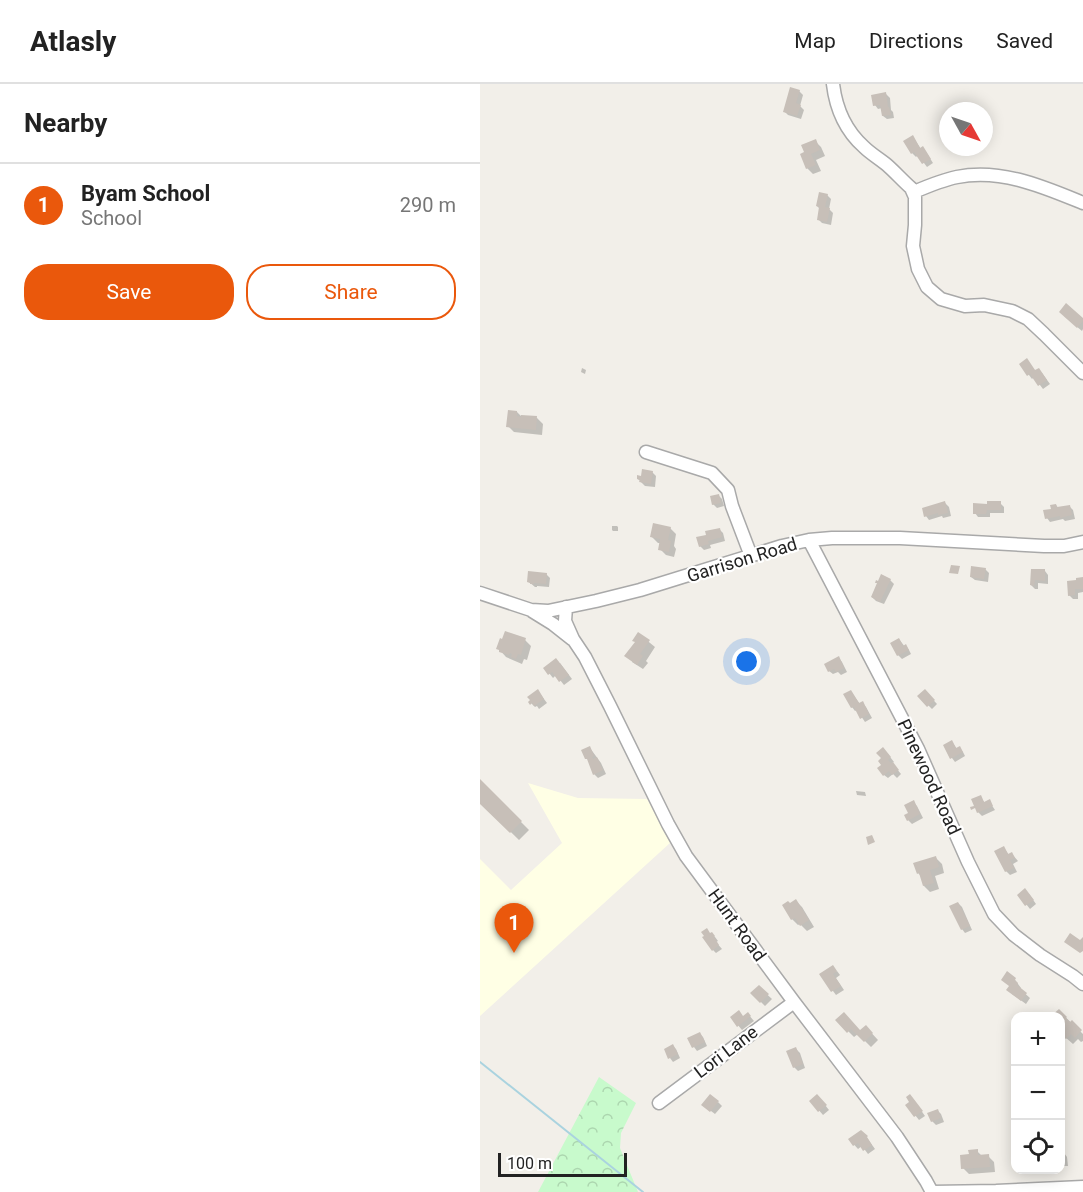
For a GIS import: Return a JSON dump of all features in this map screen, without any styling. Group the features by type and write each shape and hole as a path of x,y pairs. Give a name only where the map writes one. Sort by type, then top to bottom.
{"street":[{"path":"833,84 840,113 856,139 914,192 913,246 918,269 927,287 941,299 965,306 984,305 1012,310 1036,327 1083,373"},
{"path":"914,192 956,177 974,174 993,175 1036,184 1083,203"},
{"path":"646,452 712,473 728,490 751,556"},
{"name":"Garrison Road","path":"480,593 531,610 548,610 640,591 782,546 809,540 881,537 1044,546 1064,546 1083,542"},
{"name":"Pinewood Road","path":"809,540 918,749 968,862 994,914 1014,935 1083,984"},
{"name":"Hunt Road","path":"566,607 565,621 573,639 610,705 686,856 897,1137 932,1192"},
{"name":"Hunt Road","path":"531,610 573,639"},
{"name":"Lori Lane","path":"658,1103 794,1002"},
{"path":"932,1192 1083,1186"}],"shaded area":[{"path":"528,783 578,798 647,799 670,843 480,1016 480,859 511,890 562,843"}],"green space":[{"path":"599,1077 636,1103 621,1133 620,1148 638,1192 538,1192"}],"building":[{"path":"790,87 800,90 796,103 801,105 797,116 783,112"},
{"path":"886,92 891,115 882,116 880,105 873,106 871,95"},
{"path":"913,135 920,148 923,146 931,159 922,164 914,152 911,154 903,141"},
{"path":"816,139 820,150 811,154 816,165 806,169 800,154 804,152 801,145"},
{"path":"819,192 828,194 825,207 830,208 827,222 817,220 819,207 816,206"},
{"path":"1066,303 1083,318 1077,328 1059,312"},
{"path":"1027,358 1035,370 1039,368 1047,380 1038,386 1019,364"},
{"path":"508,410 517,411 517,416 521,417 521,415 537,416 536,430 506,427"},
{"path":"642,469 653,471 651,484 639,482 640,480 637,479 637,475 641,476"},
{"path":"719,494 721,503 712,505 710,496"},
{"path":"945,501 948,513 924,517 922,508"},
{"path":"987,501 1001,501 1001,510 987,510 986,514 973,514 973,503 987,504"},
{"path":"1056,504 1057,507 1070,505 1072,515 1045,519 1043,510 1051,509 1050,505"},
{"path":"653,523 671,527 668,540 671,541 669,552 658,550 660,539 650,537"},
{"path":"720,528 722,537 708,541 709,544 699,547 696,537 706,535 705,531"},
{"path":"951,565 960,566 958,574 949,573"},
{"path":"971,566 986,568 984,579 970,577"},
{"path":"1031,569 1045,569 1045,581 1035,580 1034,586 1030,585"},
{"path":"528,571 547,573 546,584 527,582"},
{"path":"881,574 891,579 880,602 871,597 877,583 875,583 876,580 878,581"},
{"path":"1083,577 1083,589 1075,589 1075,595 1068,596 1067,581"},
{"path":"505,631 526,638 521,655 518,654 516,659 511,657 510,653 509,655 496,649"},
{"path":"638,632 650,640 640,654 643,656 637,665 624,656 635,642 632,641"},
{"path":"899,638 903,646 906,644 909,650 897,656 890,643"},
{"path":"839,656 844,668 836,672 834,669 828,672 824,664"},
{"path":"556,658 569,675 559,682 552,672 548,675 543,668"},
{"path":"538,689 544,699 534,706 532,703 530,705 527,697"},
{"path":"925,689 935,700 927,707 917,696"},
{"path":"851,690 859,703 863,701 869,714 860,719 843,694"},
{"path":"952,740 956,748 960,746 963,752 950,759 943,745"},
{"path":"590,746 593,759 597,757 603,770 593,775 581,750"},
{"path":"883,747 891,757 888,760 893,762 899,770 892,775 889,771 883,776 877,768 881,765 878,761 881,758 876,753"},
{"path":"480,779 522,821 510,833 480,804"},
{"path":"981,795 984,802 990,799 993,806 977,813 975,808 971,810 970,807 974,806 971,799"},
{"path":"914,800 920,814 907,821 904,815 908,813 904,805"},
{"path":"872,835 875,842 868,845 866,837"},
{"path":"1004,846 1008,854 1012,852 1015,858 1010,860 1014,868 1005,872 994,851"},
{"path":"936,856 939,867 930,870 934,883 923,886 913,863"},
{"path":"1025,888 1034,900 1025,906 1017,895"},
{"path":"796,899 809,920 800,926 795,918 791,920 782,905"},
{"path":"958,902 970,926 961,930 949,906"},
{"path":"707,928 715,936 719,945 712,951 702,937 704,936 701,932"},
{"path":"1070,933 1080,940 1083,937 1083,951 1080,953 1064,942"},
{"path":"833,965 837,971 833,974 841,986 831,992 819,974"},
{"path":"1007,971 1016,978 1017,985 1027,993 1021,1001 1006,990 1009,986 1001,980"},
{"path":"759,985 769,994 760,1003 750,993"},
{"path":"739,1010 743,1016 748,1012 751,1016 737,1027 730,1017"},
{"path":"844,1012 860,1030 866,1025 873,1033 864,1042 851,1029 847,1033 835,1020"},
{"path":"1065,1015 1070,1022 1072,1020 1082,1030 1075,1038 1071,1034 1066,1039"},
{"path":"700,1032 705,1042 692,1048 687,1038"},
{"path":"673,1044 678,1054 668,1059 664,1049"},
{"path":"796,1047 803,1064 793,1068 786,1051"},
{"path":"710,1094 719,1101 710,1112 701,1105"},
{"path":"817,1094 827,1105 818,1112 809,1101"},
{"path":"910,1094 923,1111 914,1117 905,1105 909,1102 906,1097"},
{"path":"938,1109 941,1118 931,1122 927,1113"},
{"path":"861,1130 868,1136 872,1145 863,1151 858,1143 853,1146 848,1139"},
{"path":"978,1149 978,1155 989,1154 990,1167 961,1169 960,1155 969,1154 968,1150"}],"waterway":[{"path":"480,1062 643,1192"}],"place":[{"name":"Byam School","path":"514,953"}]}
